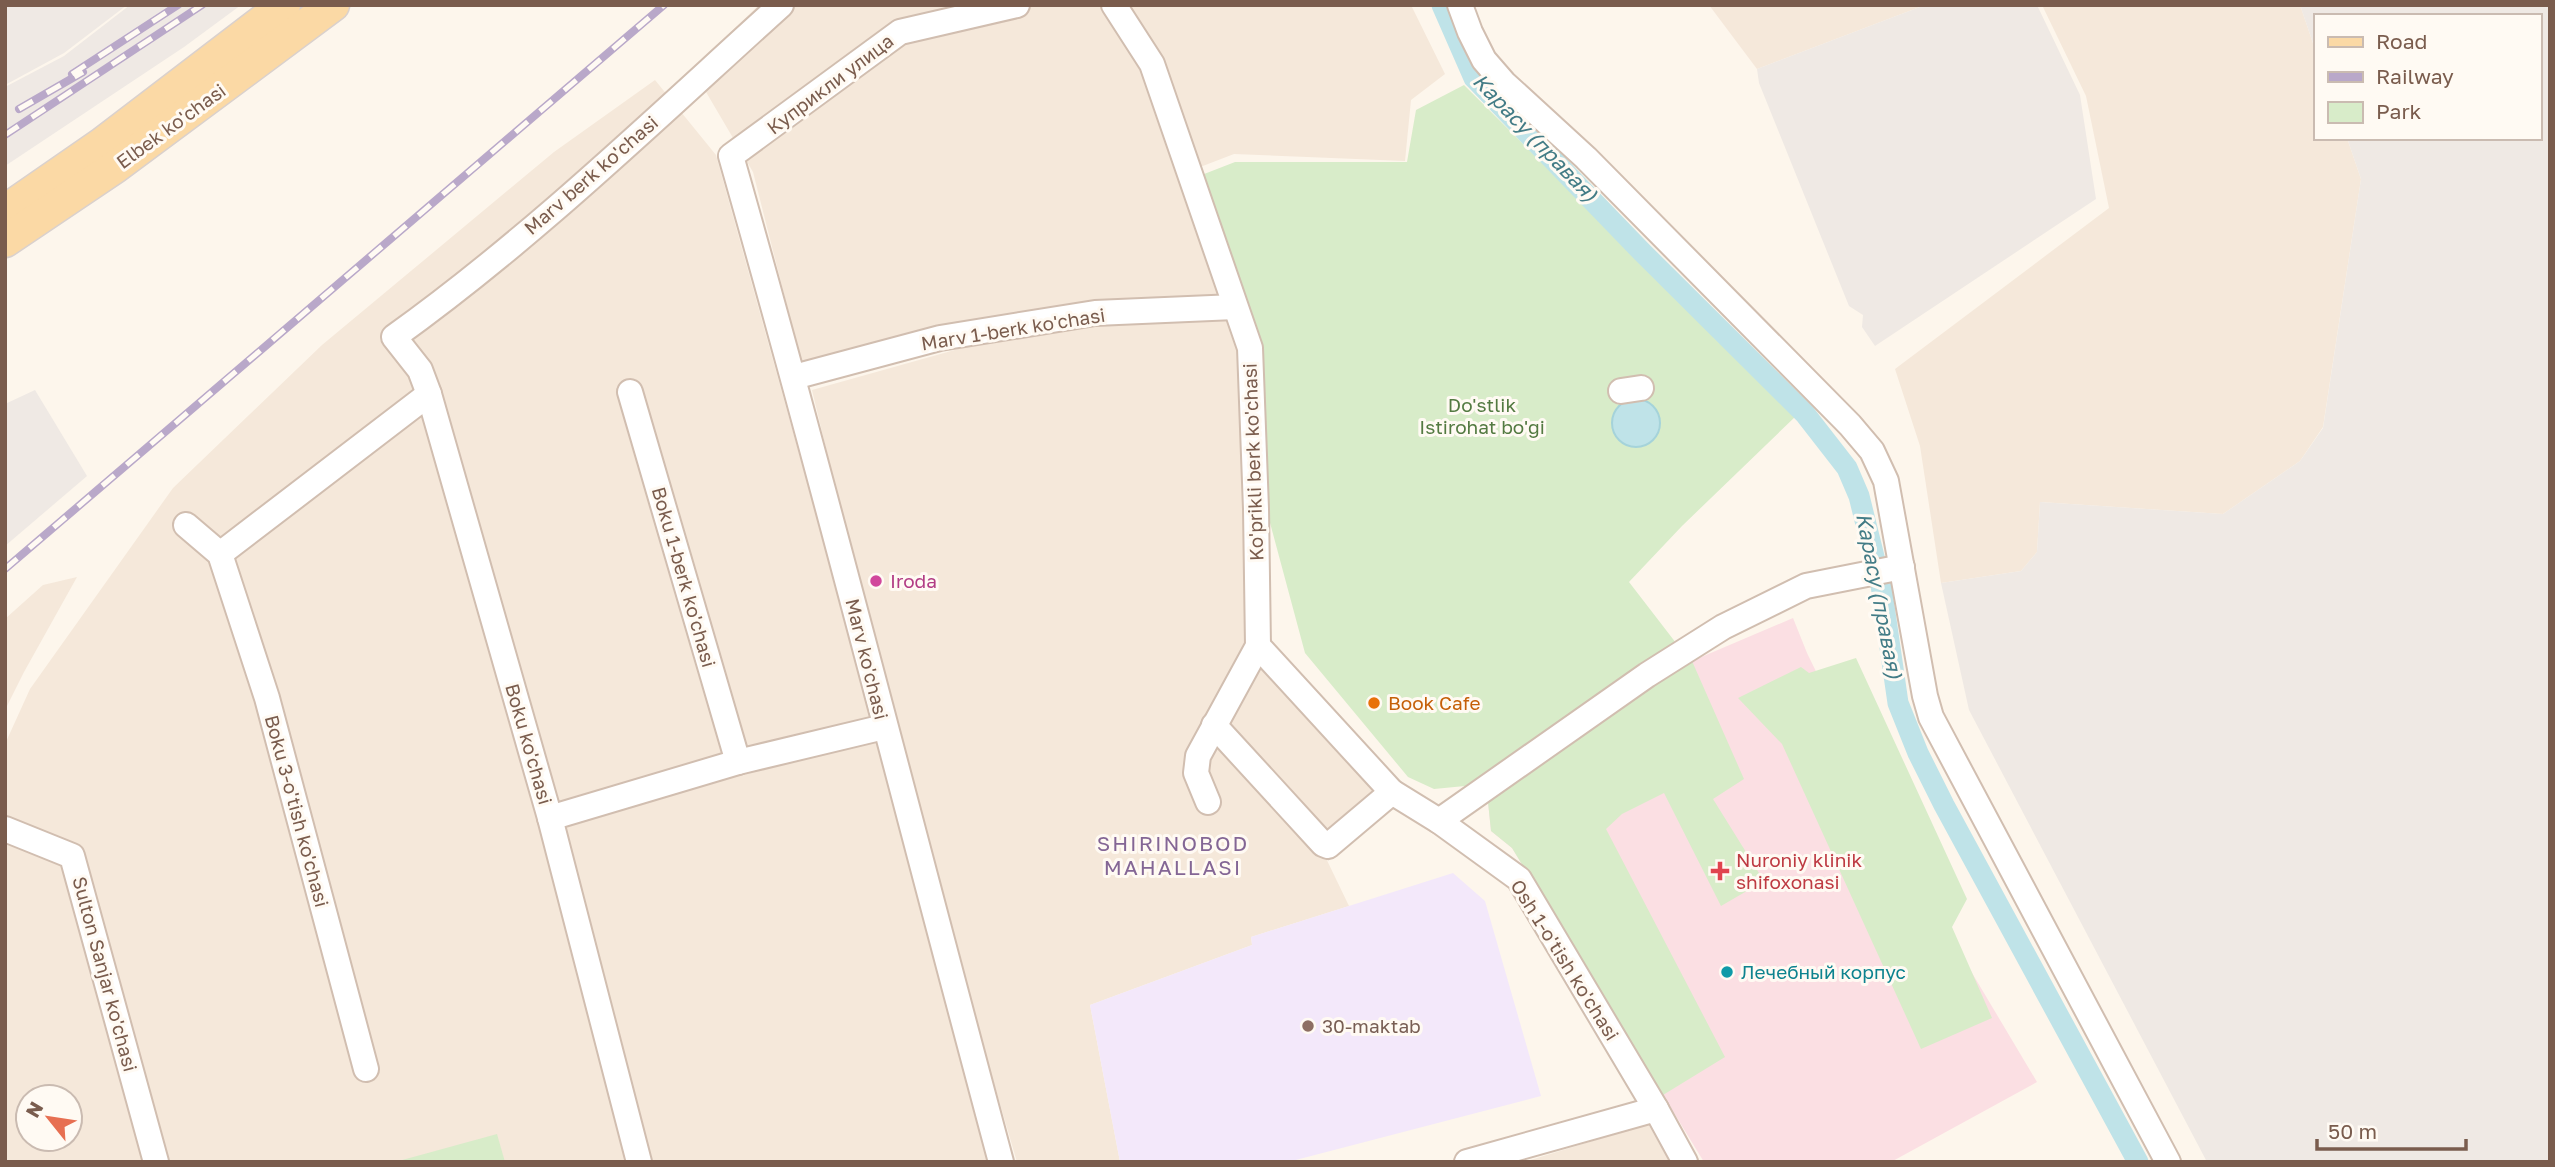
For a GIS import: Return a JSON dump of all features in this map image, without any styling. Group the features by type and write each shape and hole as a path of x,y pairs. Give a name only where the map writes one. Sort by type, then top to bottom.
{"main road":[{"name":"Elbek ko'chasi","path":"5,211 102,144 284,5"},
{"name":"Elbek ko'chasi","path":"5,241 115,167 334,5"}],"street":[{"name":"Marv berk ko'chasi","path":"394,337 459,290 694,86 780,5"},
{"name":"Куприкли улица","path":"731,156 900,32 1017,5"},
{"name":"Ko'prikli berk ko'chasi","path":"1114,5 1152,64 1250,348 1258,646 1198,755 1195,766 1208,802"},
{"path":"1460,5 1470,32 1491,68 1504,83 1586,158 1862,438 1876,459 1886,481 1897,567 1931,717 2168,1162"},
{"name":"Marv ko'chasi","path":"731,156 842,553 884,727 1000,1162"},
{"name":"Marv 1-berk ko'chasi","path":"794,377 940,338 1095,313 1235,307"},
{"name":"Boku ko'chasi","path":"394,337 416,362 429,394 550,818 639,1162"},
{"name":"Boku 1-berk ko'chasi","path":"630,392 738,762"},
{"path":"186,525 220,554 429,394"},
{"name":"Boku 3-o'tish ko'chasi","path":"220,554 267,698 366,1069"},
{"path":"1440,821 1647,675 1715,632 1806,586 1897,567"},
{"name":"Osh 1-o'tish ko'chasi","path":"1258,646 1392,792 1440,821 1519,879 1685,1162"},
{"path":"1214,725 1322,844 1328,846 1392,792"},
{"path":"550,818 738,762 884,727"},
{"name":"Sulton Sanjar ko'chasi","path":"5,830 72,856 156,1162"},
{"path":"1467,1162 1656,1109"}],"shaded area":[{"path":"5,5 127,5 64,53 5,85"},
{"path":"130,5 241,5 184,47 5,166 5,87 64,56"},
{"path":"759,5 1411,5 1445,74 1411,100 1405,161 1234,154 1195,169 1225,297 802,365 753,172 706,92 695,66"},
{"path":"1709,5 1925,5 1757,69"},
{"path":"1925,5 2037,5 2080,95 2096,199 1875,346 1862,327 1863,315 1849,306 1759,83 1757,69"},
{"path":"2042,5 2300,5 2314,46 2314,140 2348,140 2361,179 2323,427 2300,461 2223,514 2040,502 2037,552 2021,571 1941,583 1920,446 1895,369 2109,208 2086,96"},
{"path":"2300,5 2550,5 2550,1162 2207,1162 1969,710 1941,583 2021,571 2037,552 2040,502 2223,514 2300,461 2323,428 2361,179 2348,140 2541,140 2541,14 2314,14 2314,46"},
{"path":"655,80 716,155 996,1162 5,1162 5,744 30,689 173,488 322,345 554,152"},
{"path":"1125,317 1233,320 1246,349 1248,650 1383,797 1322,850 1349,906 1251,937 1252,945 1090,1005 1120,1162 1017,1162 907,787 812,390 1026,330"},
{"path":"35,390 87,476 5,546 5,404"},
{"path":"77,577 5,710 5,619 43,585"},
{"name":"Nuroniy klinik shifoxonasi","path":"1793,618 1807,653 1925,894 2037,1082 1891,1162 1704,1162 1512,848 1491,831 1488,802 1692,661"},
{"name":"30-maktab","path":"1453,873 1485,901 1541,1096 1288,1162 1120,1162 1090,1005 1252,945 1251,937"},
{"path":"1648,1124 1670,1162 1524,1162"}],"green space":[{"name":"Do'stlik Istirohat bo'gi","path":"1464,85 1796,416 1682,526 1629,582 1676,643 1465,786 1434,789 1408,777 1305,653 1266,508 1255,343 1199,176 1235,162 1407,162 1416,110"},
{"path":"1856,658 1967,899 1952,927 1992,1018 1921,1049 1782,744 1738,698 1801,667 1809,673"},
{"path":"1692,661 1744,779 1713,799 1764,881 1721,906 1664,793 1622,814 1606,829 1725,1057 1663,1095 1512,848 1491,831 1488,802 1584,729"},
{"path":"497,1134 505,1162 395,1162"}],"water":[{"path":"1636,399 1653,406 1660,423 1653,440 1636,447 1619,440 1612,423 1619,406"}],"waterway":[{"name":"Карасу (правая)","path":"1442,5 1474,78 1642,252 1805,414 1847,468 1859,496 1881,585 1898,703 1918,753 2138,1162"}],"railway":[{"path":"72,74 178,5"},
{"path":"5,135 202,5"},
{"path":"5,569 664,5"},
{"path":"19,109 83,72"}],"place":[{"name":"Iroda","path":"876,581"},
{"name":"Book Cafe","path":"1374,703"},
{"name":"Nuroniy klinik shifoxonasi","path":"1720,871"},
{"name":"Лечебный корпус","path":"1727,972"},
{"name":"30-maktab","path":"1308,1026"}],"district":[{"name":"SHIRINOBOD MAHALLASI","path":"1173,856"}]}
